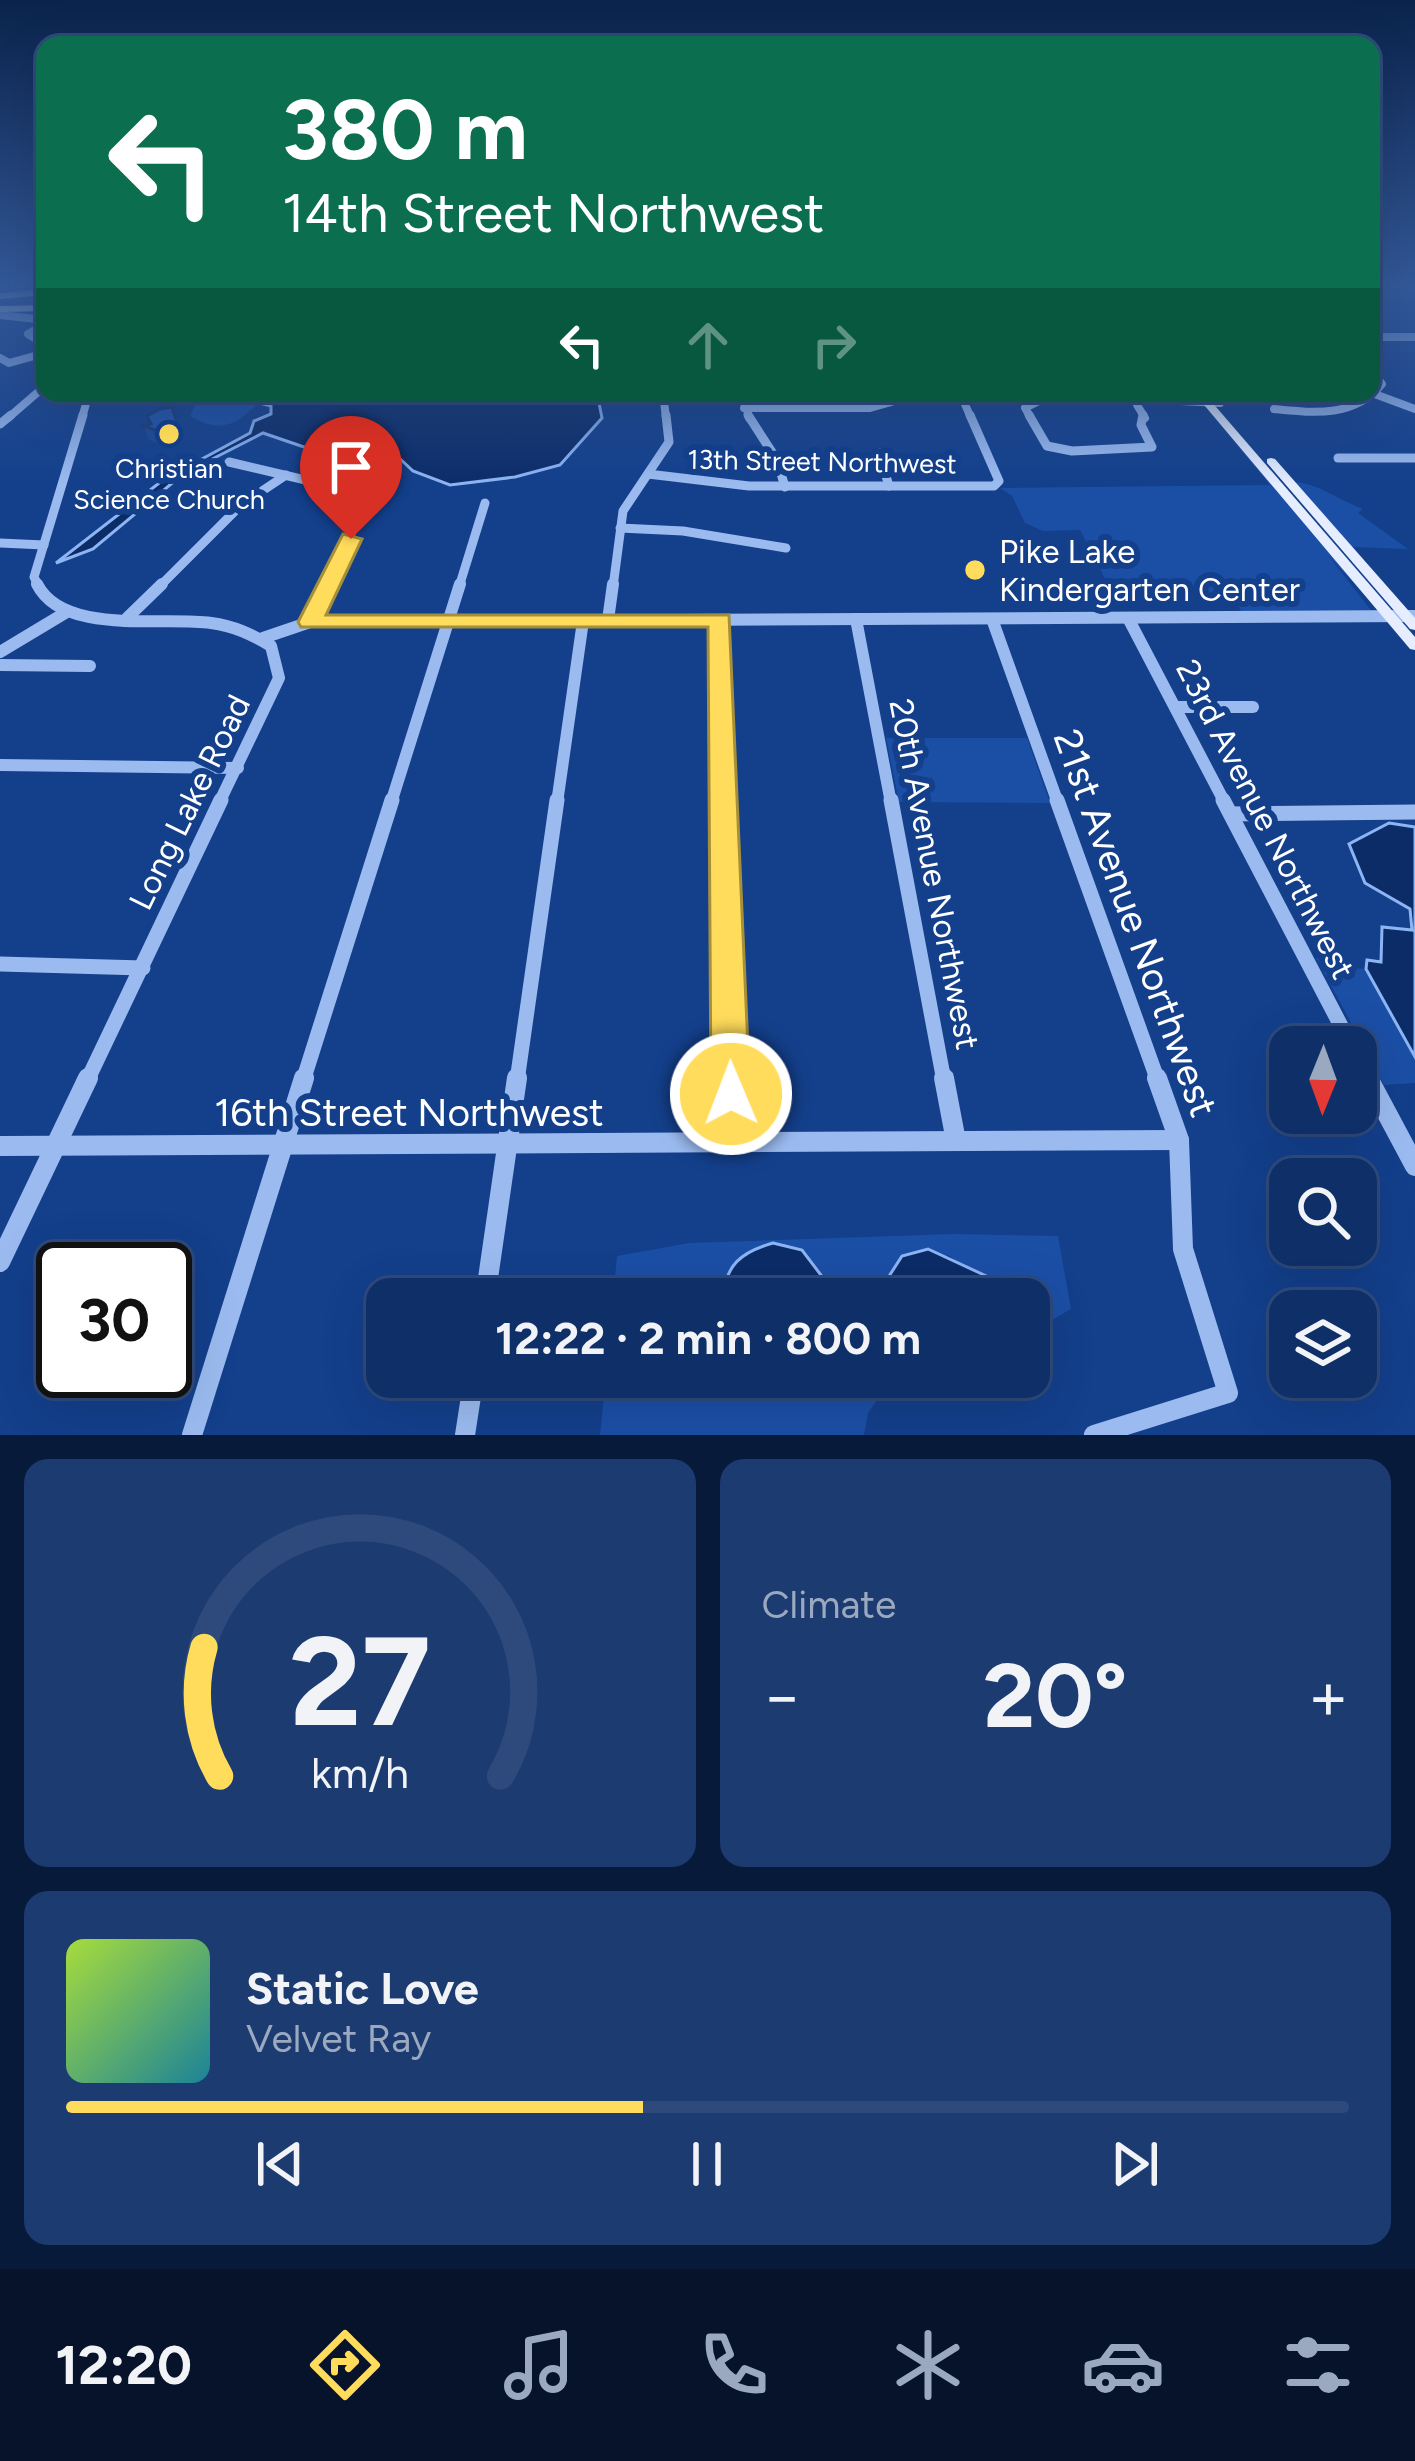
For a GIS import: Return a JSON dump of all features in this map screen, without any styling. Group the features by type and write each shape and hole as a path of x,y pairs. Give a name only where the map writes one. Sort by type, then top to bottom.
{"main road":[{"path":"1213,402 1415,646"},
{"path":"1214,402 1412,620"}],"street":[{"path":"0,358 8,363 36,352"},
{"path":"0,424 36,394"},
{"path":"1380,396 1415,410"},
{"path":"86,402 44,544 36,591 65,613 218,621 263,638 310,622 1412,620"},
{"path":"608,620 627,503 670,436 664,402"},
{"path":"744,402 748,425 778,457 785,487"},
{"path":"744,408 870,408 891,402"},
{"name":"13th Street Northwest","path":"648,474 785,487 996,485 964,402"},
{"path":"1033,402 1025,408 1052,448 1143,452 1153,445 1141,425 1145,417 1138,402"},
{"path":"1274,409 1338,412 1366,402"},
{"path":"879,453 889,486"},
{"path":"1338,458 1415,458"},
{"path":"229,462 369,495 310,622"},
{"path":"127,618 241,505 286,475"},
{"path":"192,1435 485,503"},
{"path":"620,528 683,531 786,548"},
{"path":"0,543 44,544"},
{"path":"0,652 65,613"},
{"name":"23rd Avenue Northwest","path":"1128,618 1341,1026"},
{"name":"21st Avenue Northwest","path":"992,619 1179,1140 1183,1249 1228,1393 1094,1435"},
{"path":"720,620 732,1142"},
{"name":"20th Avenue Northwest","path":"856,620 956,1141"},
{"path":"488,1278 584,621"},
{"name":"Long Lake Road","path":"0,1262 279,678 276,655 263,638"},
{"path":"0,665 90,666"},
{"path":"1175,707 1253,707"},
{"path":"0,765 238,768"},
{"path":"1231,814 1415,812"},
{"path":"0,964 142,968"},
{"name":"23rd Avenue Northwest","path":"1377,1094 1415,1166"},
{"name":"16th Street Northwest","path":"0,1146 1179,1140"},
{"path":"465,1435 471,1398"}],"shaded area":[{"path":"196,402 259,402 226,425 190,416"},
{"path":"599,402 602,418 560,465 515,477 450,485 413,471 397,456 339,459 263,433 183,474 93,549 56,563 163,480 250,433 254,421 271,414 271,406 259,403"},
{"path":"1206,407 1370,601 1327,554 1371,610 1241,611 1233,594 1113,594 1080,530 1043,531 1025,523 1012,496 1000,488 1270,485"},
{"path":"1294,482 1363,509 1358,513 1408,549 1352,547"},
{"path":"886,738 1027,738 1050,803 899,802"},
{"path":"1389,823 1415,827 1415,1057 1366,969 1367,960 1381,962 1382,927 1412,930 1410,909 1365,883 1349,844"},
{"path":"1316,957 1329,966 1366,969 1415,1057 1415,1083 1384,1085 1377,1072 1377,1026 1353,1026"},
{"path":"953,1234 1058,1236 1071,1309 1050,1321 1050,1278 986,1278 948,1255 897,1278 823,1278 802,1250 774,1243 725,1278 615,1278 617,1256 690,1243"},
{"path":"773,1243 802,1250 823,1278 727,1278 752,1251"},
{"path":"928,1249 991,1278 888,1278 902,1256"},
{"path":"604,1398 878,1398 868,1413 864,1435 600,1435"}],"building":[{"path":"172,407 178,427 166,434 144,426 151,424 147,416"}],"place":[{"name":"Christian Science Church","path":"169,434"},
{"name":"Pike Lake Kindergarten Center","path":"975,570"}],"route":[{"path":"351,539 310,622 720,620 731,1094"}]}
